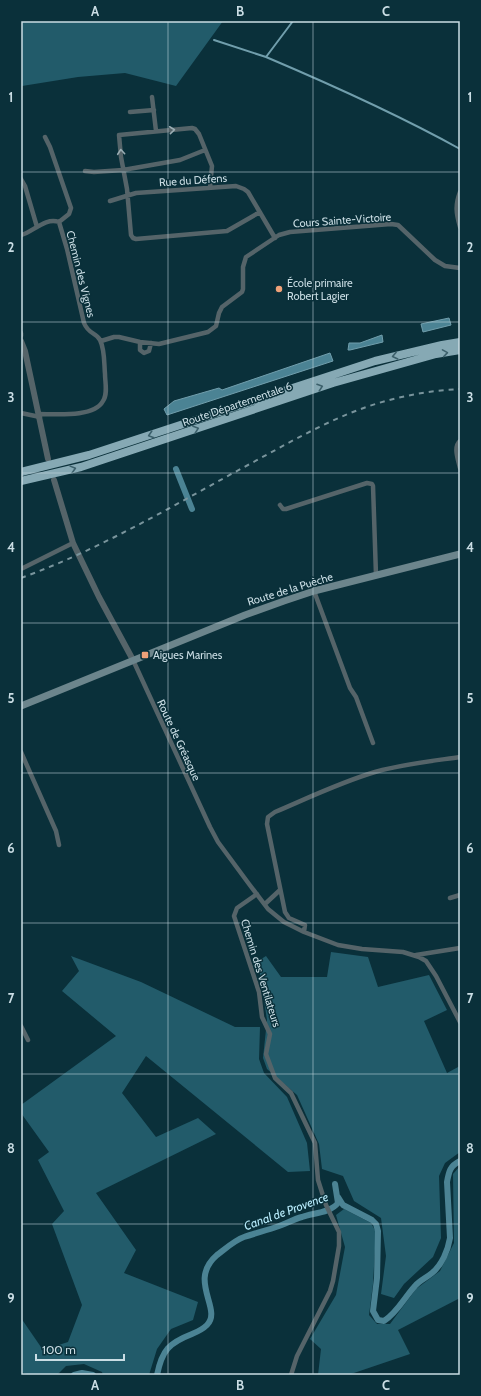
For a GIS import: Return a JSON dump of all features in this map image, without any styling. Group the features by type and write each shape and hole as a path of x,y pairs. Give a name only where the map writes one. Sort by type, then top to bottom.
{"highway":[{"name":"Route Départementale 6","path":"21,472 89,455 375,361 460,342"},
{"name":"Route Départementale 6","path":"21,481 81,466 332,383 436,354 460,350"}],"main road":[{"name":"Route de la Puèche","path":"21,706 245,615 314,591 460,554"}],"street":[{"path":"152,97 156,131"},
{"path":"130,112 154,110"},
{"path":"210,187 212,166 205,150 205,146 195,128 119,135 131,235 134,239 227,231 260,212"},
{"path":"45,137 50,147 71,208 70,214 59,222"},
{"path":"85,171 94,172 123,170 180,160 205,150"},
{"path":"21,179 24,184 37,227"},
{"name":"Rue du Défens","path":"110,201 136,193 236,186 248,192 275,238"},
{"path":"460,192 456,206 460,227"},
{"name":"Chemin des Vignes","path":"21,235 48,221 54,220 59,222 67,249 84,323 87,330 101,341"},
{"name":"Cours Sainte-Victoire","path":"101,341 119,337 140,342 164,343 212,330 218,322 221,309 226,304 238,297 242,292 243,262 246,257 275,238 290,232 394,224 401,227 440,264 460,268"},
{"path":"21,341 25,351 48,459"},
{"path":"21,413 39,416 85,412 94,410 104,401 106,391 103,348 101,341"},
{"name":"Cours Sainte-Victoire","path":"140,342 140,350 144,353 149,351 151,343"},
{"path":"460,441 457,443 456,449 460,468"},
{"path":"54,480 73,543 98,597 133,660"},
{"path":"280,505 283,509 286,509 367,483 372,484 376,575"},
{"path":"21,569 73,543"},
{"path":"314,591 350,688 356,697 373,743"},
{"name":"Route de Gréasque","path":"133,660 218,842 275,916 304,932 338,945 362,949 403,952 416,955"},
{"path":"21,752 56,830 59,845"},
{"path":"304,932 305,925 290,918 286,914 267,824 268,817 271,814 375,772 460,757"},
{"path":"265,904 280,890"},
{"name":"Chemin des Ventilateurs","path":"257,894 237,908 234,916 259,992 262,1017 270,1034 266,1054 274,1078 291,1093 315,1143 318,1180 328,1208 339,1232 339,1246 330,1291 297,1356 291,1375"},
{"path":"450,898 460,895"},
{"path":"416,955 460,948"},
{"path":"416,955 426,961 431,968 460,1022"},
{"path":"21,1026 28,1040"}],"shaded area":[{"path":"21,21 223,21 176,86 125,73 78,77 22,86"},
{"path":"449,318 451,325 423,332 421,324"},
{"path":"382,335 383,342 348,350 349,343 360,343"},
{"path":"330,353 333,361 167,415 164,409 174,401 219,388 222,390"},
{"path":"331,952 368,957 378,987 429,975 447,1010 424,1021 447,1073 460,1066 460,1152 445,1163 439,1176 441,1238 433,1257 404,1284 394,1298 381,1294 386,1256 381,1218 354,1201 343,1176 322,1169 319,1144 297,1095 267,1069 263,1058 267,1020 258,961 266,956 281,977 327,977"},
{"path":"71,956 141,982 235,1027 260,1027 259,1059 264,1073 287,1097 307,1143 310,1171 288,1172 146,1056 122,1093 156,1137 198,1118 216,1134 96,1193 136,1250 124,1273 198,1302 193,1320 171,1329 157,1349 149,1375 103,1375 102,1372 84,1364 66,1366 57,1375 30,1375 21,1372 21,1318 43,1350 68,1342 82,1305 52,1224 64,1211 38,1160 49,1152 21,1113 21,1105 116,1036 62,991 79,971"},
{"path":"460,1166 460,1298 398,1330 410,1354 348,1375 318,1375 321,1349 310,1339 336,1295 345,1247 336,1215 344,1209 371,1223 376,1232 373,1284 369,1315 377,1324 390,1324 416,1289 440,1271 454,1243 453,1174"}],"waterway":[{"path":"293,21 266,57 364,100 460,149"},
{"path":"214,40 266,57"},
{"path":"176,469 192,509"},
{"name":"Canal de Provence","path":"338,1197 343,1205 372,1220 376,1224 378,1231 377,1278 373,1311 378,1320 384,1321 397,1310 417,1284 436,1270 444,1257 450,1238 447,1182 448,1175 450,1169 460,1161"},
{"name":"Canal de Provence","path":"157,1375 161,1359 168,1348 184,1337 204,1328 211,1318 211,1311 205,1284 205,1275 209,1265 217,1255 241,1238 299,1218 331,1209 338,1203 335,1184"},
{"name":"Canal de Provence","path":"74,1375 82,1373 93,1375"}],"railway":[{"path":"21,578 80,554 108,540 165,511 298,438 348,414 389,400 417,394 460,389"}],"place":[{"name":"École primaire Robert Lagier","path":"279,289"},
{"name":"Aigues Marines","path":"145,655"}]}
